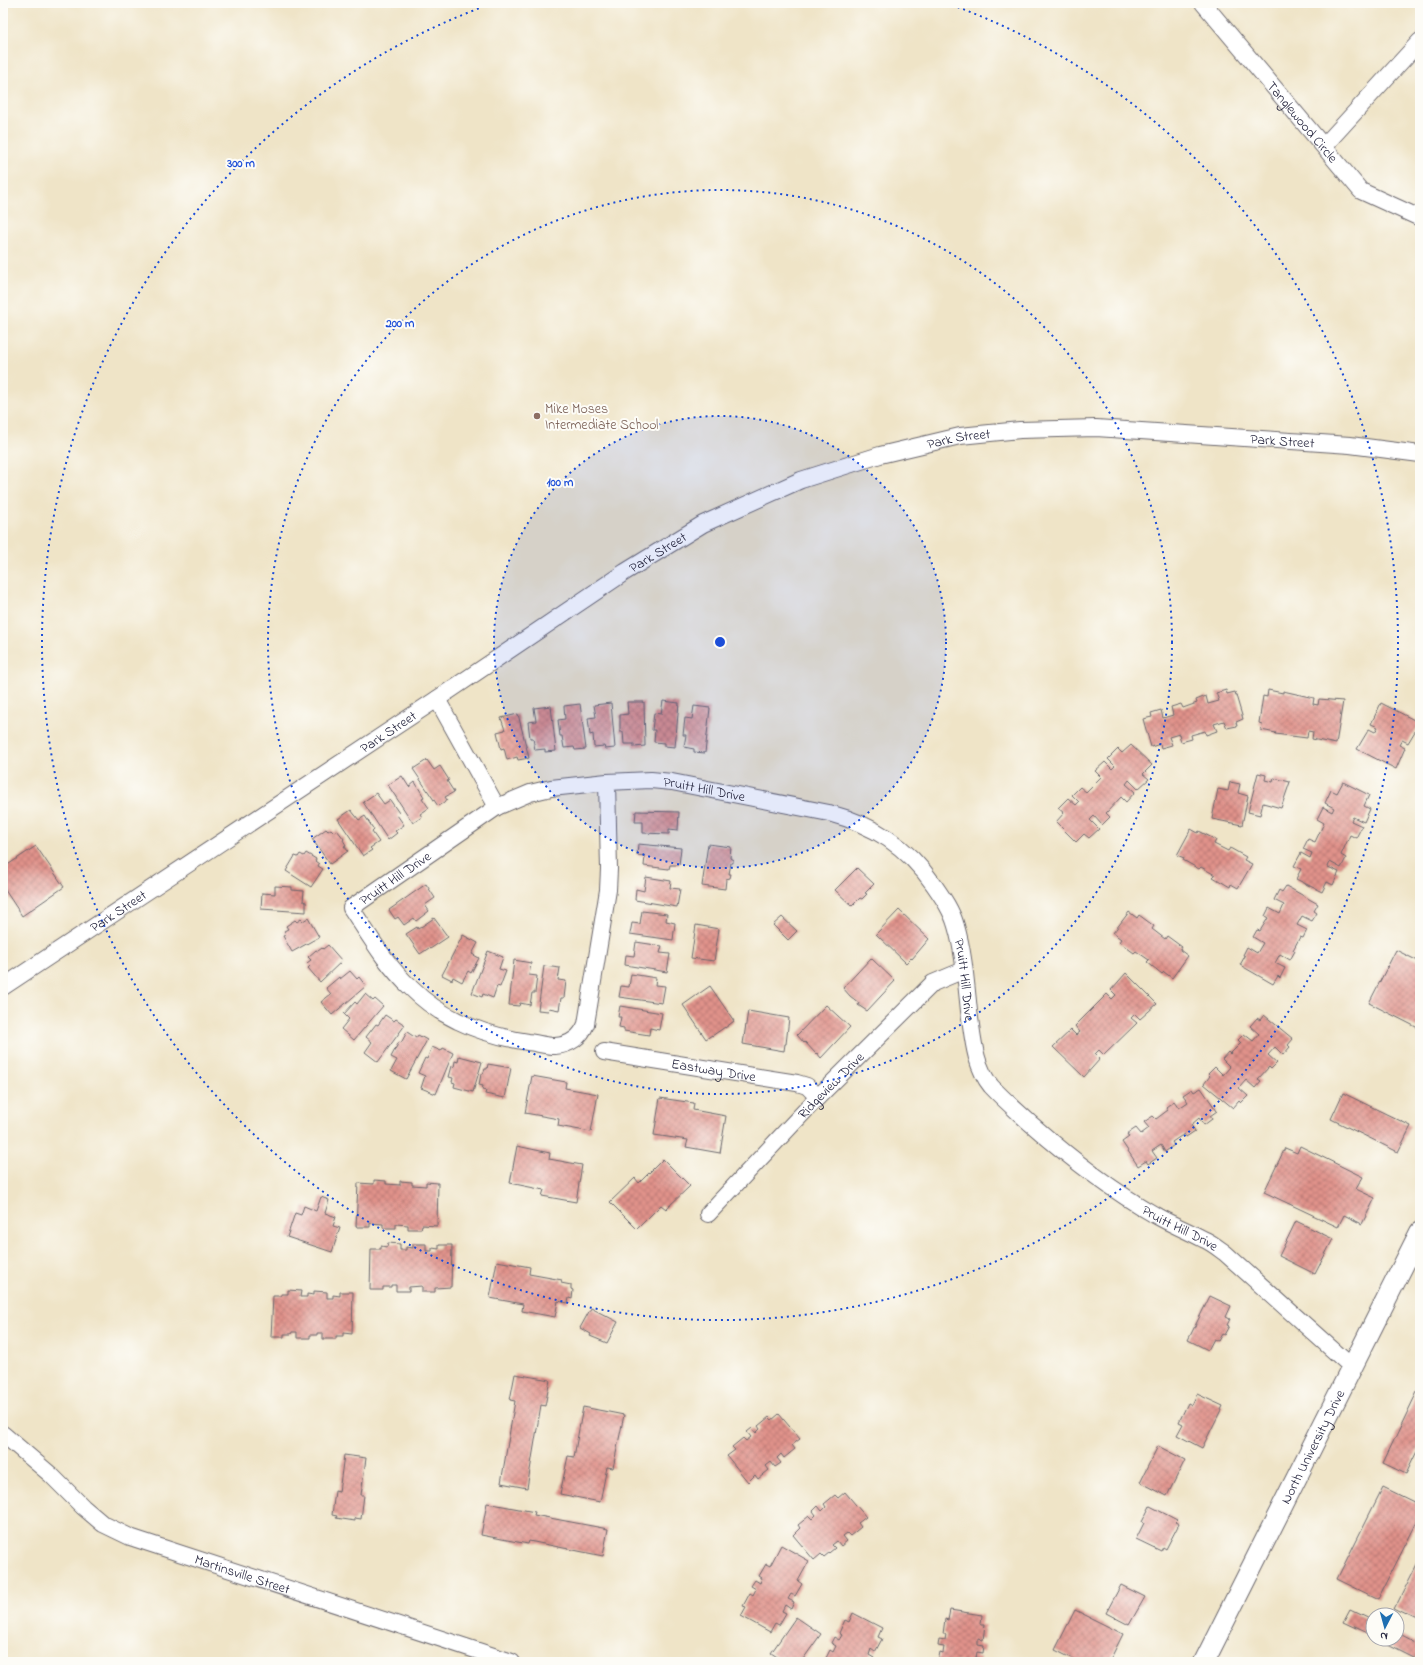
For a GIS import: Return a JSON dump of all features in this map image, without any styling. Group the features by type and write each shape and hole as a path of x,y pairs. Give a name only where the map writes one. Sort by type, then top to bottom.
{"main road":[{"name":"North University Drive","path":"1204,1662 1420,1232"}],"street":[{"name":"Tanglewood Circle","path":"1203,3 1361,191 1420,218"},
{"path":"1324,146 1420,42"},
{"name":"Park Street","path":"3,987 437,699 625,572 703,524 801,480 880,455 960,436 1020,430 1096,428 1350,445 1420,454"},
{"path":"437,699 497,807"},
{"name":"Pruitt Hill Drive","path":"607,782 609,869 605,912 586,1024 583,1033 570,1042 556,1046 510,1039 469,1026 445,1014 421,997 391,967 351,908 497,807 530,793 551,788 607,782 651,780 687,784 829,813 850,819 869,827 903,849 931,880 946,902 956,926 964,970 974,1050 980,1067 990,1085 1065,1154 1094,1176 1145,1209 1205,1239 1224,1253 1353,1368"},
{"name":"Ridgeview Drive","path":"708,1214 818,1097 933,983 964,970"},
{"name":"Eastway Drive","path":"604,1052 797,1083 807,1086 818,1097"},
{"name":"Martinsville Street","path":"3,1434 51,1475 83,1507 103,1524 130,1537 512,1662"}],"building":[{"path":"1226,690 1227,694 1235,692 1243,719 1236,722 1237,726 1227,728 1224,721 1214,724 1217,731 1206,735 1205,731 1191,735 1192,739 1181,742 1179,734 1169,737 1172,745 1161,748 1160,744 1151,747 1143,719 1152,717 1151,713 1161,710 1163,718 1173,715 1171,707 1181,704 1183,708 1197,703 1196,700 1206,696 1208,704 1219,701 1216,693"},
{"path":"1268,690 1283,693 1283,691 1314,698 1313,704 1318,705 1319,699 1343,701 1336,744 1312,739 1313,732 1308,731 1307,738 1275,734 1276,733 1261,730 1262,724 1259,723 1263,696 1267,697"},
{"path":"663,701 679,703 675,747 664,746 664,743 654,742 655,730 652,730 654,713 661,714"},
{"path":"627,702 644,702 645,746 634,747 634,744 624,744 623,732 620,732 620,715 628,714"},
{"path":"611,703 615,748 605,749 604,746 594,747 593,734 590,735 588,718 596,717 594,705"},
{"path":"1381,703 1420,723 1408,743 1402,740 1399,745 1405,748 1396,769 1357,749 1369,729 1375,732 1378,727 1371,724"},
{"path":"580,704 586,749 575,750 574,747 564,748 562,736 560,736 558,720 565,719 564,706"},
{"path":"551,706 556,751 545,752 545,749 535,750 533,738 530,738 528,722 536,721 534,708"},
{"path":"694,706 710,708 705,753 694,752 694,749 684,747 686,735 683,735 685,718 692,719"},
{"path":"518,714 529,758 518,760 517,757 507,760 504,748 501,749 497,732 505,730 501,718"},
{"path":"1131,745 1152,765 1143,774 1149,779 1138,789 1129,780 1126,784 1135,792 1126,802 1121,797 1106,813 1110,817 1102,825 1094,816 1090,820 1099,829 1089,838 1084,834 1076,842 1056,822 1064,813 1058,808 1068,798 1076,805 1079,802 1072,795 1080,787 1086,792 1101,777 1095,771 1105,762 1112,769 1115,766 1108,759 1118,749 1122,753"},
{"path":"427,760 434,770 440,766 449,780 447,781 454,792 445,797 447,800 438,806 413,769"},
{"path":"1258,773 1266,775 1265,780 1273,782 1274,778 1290,782 1281,808 1263,803 1260,815 1248,812"},
{"path":"402,776 409,787 415,782 424,797 422,798 429,808 420,814 422,817 413,823 388,785"},
{"path":"1230,782 1240,784 1238,793 1248,796 1242,825 1212,819 1218,789 1228,791"},
{"path":"1343,782 1369,795 1364,806 1370,809 1364,822 1353,817 1351,821 1362,826 1356,838 1350,835 1341,855 1346,858 1341,868 1330,862 1328,867 1339,872 1333,885 1327,882 1322,892 1296,879 1301,869 1294,866 1301,853 1310,858 1312,853 1303,849 1308,839 1315,842 1324,823 1317,819 1323,807 1332,812 1334,808 1325,803 1331,790 1337,793"},
{"path":"376,793 384,804 390,800 399,813 397,815 404,825 395,831 397,833 388,840 363,802"},
{"path":"351,810 359,820 365,816 374,830 372,832 379,842 370,848 372,850 363,856 338,819"},
{"path":"636,811 679,812 678,830 669,829 669,834 643,833 643,822 635,822"},
{"path":"326,829 328,831 331,829 334,832 337,830 344,839 343,840 346,845 344,846 348,851 330,864 312,839"},
{"path":"1191,829 1198,833 1199,831 1216,840 1214,844 1228,851 1230,848 1246,857 1244,860 1252,864 1238,888 1231,884 1230,887 1213,877 1215,875 1201,867 1199,869 1183,860 1184,858 1177,855"},
{"path":"638,844 681,848 679,865 670,865 669,869 644,866 645,856 637,855"},
{"path":"708,844 731,847 730,858 733,860 733,863 731,863 729,874 731,874 730,878 726,879 725,889 702,886"},
{"path":"36,846 64,887 22,916 3,887 3,868"},
{"path":"306,853 316,859 315,861 319,864 318,866 323,869 311,887 286,871 295,856 298,857 300,854 304,856"},
{"path":"857,868 874,884 865,893 867,894 862,899 860,898 852,906 835,890"},
{"path":"646,877 671,881 670,888 680,889 677,907 635,900 636,889 644,891"},
{"path":"426,884 435,898 425,905 429,911 416,921 414,918 404,925 398,917 395,919 389,910"},
{"path":"275,886 292,887 292,890 304,891 303,901 306,902 306,912 261,909 262,893 275,894"},
{"path":"1286,886 1318,904 1314,911 1317,913 1312,921 1302,916 1297,925 1307,930 1303,938 1300,937 1293,950 1295,951 1290,960 1280,954 1275,963 1285,968 1280,978 1278,976 1273,984 1240,965 1245,956 1243,955 1247,947 1257,953 1263,943 1253,937 1257,930 1260,931 1268,918 1265,916 1269,908 1280,914 1284,905 1274,900 1279,890 1282,892"},
{"path":"899,910 929,939 912,959 911,958 906,963 876,934"},
{"path":"642,911 667,914 666,921 675,923 673,940 630,934 632,923 640,924"},
{"path":"1129,912 1137,918 1139,915 1154,926 1152,929 1165,939 1167,936 1182,947 1180,950 1188,956 1172,978 1164,972 1162,974 1147,962 1149,960 1136,951 1134,953 1119,942 1121,939 1113,933"},
{"path":"782,917 797,931 788,940 773,925"},
{"path":"308,918 319,937 292,952 283,936 286,935 284,931 288,929 286,926 295,920 297,922 301,919 303,921"},
{"path":"434,918 448,937 420,954 406,934 417,927 418,929"},
{"path":"696,925 719,929 714,961 691,958"},
{"path":"463,935 478,943 472,954 479,958 471,973 468,971 462,982 453,977 452,980 442,975"},
{"path":"636,942 662,946 660,953 670,954 667,972 625,965 626,955 634,956"},
{"path":"328,945 342,961 320,982 308,968 310,966 307,963 311,960 308,957 316,950 318,951 322,948 323,949"},
{"path":"1396,950 1420,962 1420,1029 1369,1003"},
{"path":"488,951 503,957 499,969 506,971 500,987 497,986 493,998 483,994 482,997 472,993"},
{"path":"871,958 895,981 867,1011 858,1005 859,1003 843,988"},
{"path":"514,960 531,963 529,975 537,976 535,993 532,993 530,1005 520,1003 519,1006 509,1005"},
{"path":"544,966 560,968 558,980 566,981 564,998 561,998 559,1010 549,1008 548,1011 538,1010"},
{"path":"350,971 357,979 359,977 366,986 332,1015 321,1002 331,994 326,988 339,977 340,979"},
{"path":"1126,973 1157,1004 1140,1019 1135,1014 1131,1018 1137,1023 1104,1055 1099,1050 1095,1054 1100,1059 1084,1077 1053,1047 1071,1030 1076,1035 1080,1032 1075,1026 1107,994 1112,999 1116,995 1111,990"},
{"path":"631,974 656,978 655,985 665,986 662,1003 619,997 621,986 629,987"},
{"path":"710,986 734,1021 706,1039 683,1005"},
{"path":"365,994 373,1001 375,999 383,1006 354,1040 341,1029 349,1019 344,1014 355,1002 357,1004"},
{"path":"826,1005 850,1027 821,1058 797,1035"},
{"path":"620,1006 662,1013 659,1030 650,1028 649,1035 624,1031 624,1028 619,1027 621,1017 618,1017"},
{"path":"748,1011 789,1018 784,1051 743,1044"},
{"path":"385,1015 394,1021 396,1019 405,1025 378,1062 365,1052 372,1042 366,1037 376,1024 378,1025"},
{"path":"1264,1015 1293,1039 1288,1045 1290,1047 1283,1055 1275,1047 1268,1055 1277,1063 1271,1069 1269,1067 1258,1079 1261,1081 1255,1088 1246,1080 1239,1088 1248,1096 1241,1103 1239,1101 1233,1108 1204,1084 1210,1076 1208,1074 1215,1067 1223,1075 1230,1067 1222,1059 1228,1052 1230,1054 1241,1043 1238,1040 1244,1034 1253,1041 1259,1034 1250,1026 1257,1018 1260,1020"},
{"path":"407,1032 416,1038 418,1035 427,1040 406,1079 391,1071 397,1060 391,1057 399,1042 401,1043"},
{"path":"432,1047 441,1051 443,1048 453,1053 436,1094 421,1088 425,1076 418,1073 425,1058 427,1059"},
{"path":"459,1056 482,1062 473,1092 454,1087 455,1083 452,1082 453,1078 449,1077 452,1066 454,1067 455,1061 458,1062"},
{"path":"488,1064 511,1068 505,1098 485,1094 486,1091 482,1090 483,1086 479,1085 481,1074 483,1074 485,1069 487,1069"},
{"path":"532,1076 566,1082 565,1088 598,1094 591,1132 558,1126 559,1119 525,1113"},
{"path":"1201,1088 1217,1111 1210,1116 1212,1119 1204,1125 1199,1118 1191,1125 1195,1131 1186,1137 1184,1134 1172,1142 1174,1145 1165,1152 1161,1145 1152,1151 1157,1158 1148,1164 1146,1161 1138,1166 1122,1142 1129,1137 1127,1134 1136,1128 1141,1134 1149,1128 1144,1122 1153,1116 1156,1119 1168,1110 1166,1107 1174,1101 1179,1108 1188,1102 1183,1095 1192,1089 1194,1092"},
{"path":"1343,1093 1411,1126 1398,1152 1331,1119"},
{"path":"660,1098 694,1103 693,1110 726,1116 720,1153 686,1147 688,1140 654,1135"},
{"path":"517,1146 550,1153 549,1159 582,1165 576,1202 542,1196 544,1190 510,1183"},
{"path":"1300,1146 1363,1177 1356,1189 1375,1198 1362,1224 1344,1215 1338,1227 1264,1192 1285,1148 1297,1153"},
{"path":"663,1159 690,1186 666,1209 661,1205 637,1229 610,1202 635,1178 639,1183"},
{"path":"374,1180 386,1181 386,1184 400,1185 400,1181 412,1182 412,1185 426,1186 426,1182 438,1183 437,1226 422,1225 421,1229 408,1229 408,1225 396,1224 396,1228 383,1228 383,1224 370,1223 370,1227 356,1227 358,1183 374,1184"},
{"path":"321,1197 329,1200 325,1213 336,1217 333,1226 340,1228 332,1252 287,1237 295,1213 301,1215 304,1206 316,1211"},
{"path":"1296,1221 1333,1239 1315,1274 1279,1256"},
{"path":"388,1243 400,1244 400,1250 406,1250 406,1247 413,1248 413,1244 426,1244 426,1251 432,1251 432,1248 439,1249 439,1245 452,1245 451,1287 435,1288 435,1292 422,1292 422,1286 409,1287 409,1291 396,1291 396,1285 391,1285 391,1287 383,1287 383,1290 370,1290 371,1249 381,1249 381,1246 387,1247"},
{"path":"497,1261 530,1267 529,1274 562,1280 561,1283 571,1285 571,1289 573,1290 572,1299 569,1298 568,1303 558,1301 555,1317 522,1311 523,1304 490,1298"},
{"path":"288,1290 301,1291 300,1297 307,1297 307,1294 314,1295 314,1291 327,1292 327,1298 333,1298 333,1295 340,1296 340,1292 353,1292 352,1334 343,1333 343,1336 336,1336 336,1339 323,1339 323,1333 310,1335 310,1338 297,1338 297,1332 284,1334 284,1337 271,1337 273,1296 288,1294"},
{"path":"1210,1296 1231,1306 1226,1317 1230,1319 1227,1325 1229,1326 1224,1335 1222,1334 1218,1341 1214,1339 1208,1350 1188,1340"},
{"path":"591,1308 618,1322 607,1343 590,1336 591,1334 580,1328"},
{"path":"515,1374 550,1380 545,1406 541,1405 527,1488 501,1483 515,1401 510,1400"},
{"path":"1418,1390 1420,1391 1420,1445 1406,1474 1383,1463"},
{"path":"1197,1394 1223,1406 1202,1448 1177,1435 1183,1424 1179,1422 1188,1403 1192,1405"},
{"path":"583,1407 624,1415 613,1468 607,1467 600,1502 560,1494 568,1456 574,1457"},
{"path":"779,1414 800,1439 792,1445 795,1449 784,1458 781,1454 777,1458 781,1463 775,1467 771,1462 766,1466 769,1470 758,1479 755,1475 748,1482 727,1456 735,1450 732,1447 743,1438 746,1441 751,1437 747,1432 752,1428 756,1433 760,1429 758,1426 769,1417 772,1420"},
{"path":"1158,1446 1185,1460 1167,1496 1140,1482"},
{"path":"344,1455 366,1458 361,1495 364,1495 361,1519 355,1518 355,1521 336,1518 337,1516 332,1515 335,1491 339,1492"},
{"path":"1383,1487 1420,1505 1420,1516 1378,1599 1337,1579"},
{"path":"845,1492 866,1517 858,1523 861,1527 850,1536 847,1533 843,1536 847,1541 841,1546 837,1541 832,1545 835,1548 824,1557 821,1554 814,1560 793,1535 800,1528 798,1525 809,1516 812,1519 816,1515 813,1511 818,1506 822,1511 826,1507 824,1504 835,1495 838,1498"},
{"path":"487,1503 535,1512 534,1515 608,1529 603,1556 529,1541 528,1544 481,1535"},
{"path":"1150,1506 1177,1520 1175,1522 1179,1524 1166,1549 1163,1547 1161,1551 1136,1539"},
{"path":"781,1545 809,1561 798,1581 802,1584 795,1596 791,1594 788,1599 794,1602 791,1609 785,1605 782,1611 786,1613 779,1625 775,1623 770,1632 741,1616 746,1607 743,1606 750,1593 753,1595 756,1589 751,1586 755,1580 760,1583 762,1578 759,1576 766,1564 770,1566"},
{"path":"1420,1558 1420,1620 1405,1613 1405,1607 1396,1607"},
{"path":"1121,1585 1145,1597 1129,1625 1106,1613"},
{"path":"950,1610 982,1615 981,1625 985,1625 983,1640 978,1639 978,1645 984,1646 983,1653 977,1652 976,1658 980,1658 979,1662 938,1662 940,1652 943,1653 944,1647 938,1646 939,1639 945,1640 946,1634 943,1634 945,1619 948,1620"},
{"path":"1075,1610 1123,1634 1109,1662 1079,1662 1055,1650"},
{"path":"1350,1610 1365,1617 1365,1633 1343,1623"},
{"path":"853,1613 882,1628 878,1637 882,1639 875,1652 871,1649 869,1655 874,1658 872,1662 824,1662 830,1650 833,1652 836,1646 831,1643 834,1637 839,1640 842,1635 839,1633 845,1620 849,1622"},
{"path":"796,1617 821,1634 801,1662 785,1662 771,1653"},
{"path":"1405,1637 1420,1645 1420,1661 1392,1647 1405,1647"}],"place":[{"name":"Mike Moses Intermediate School","path":"537,416"}]}
